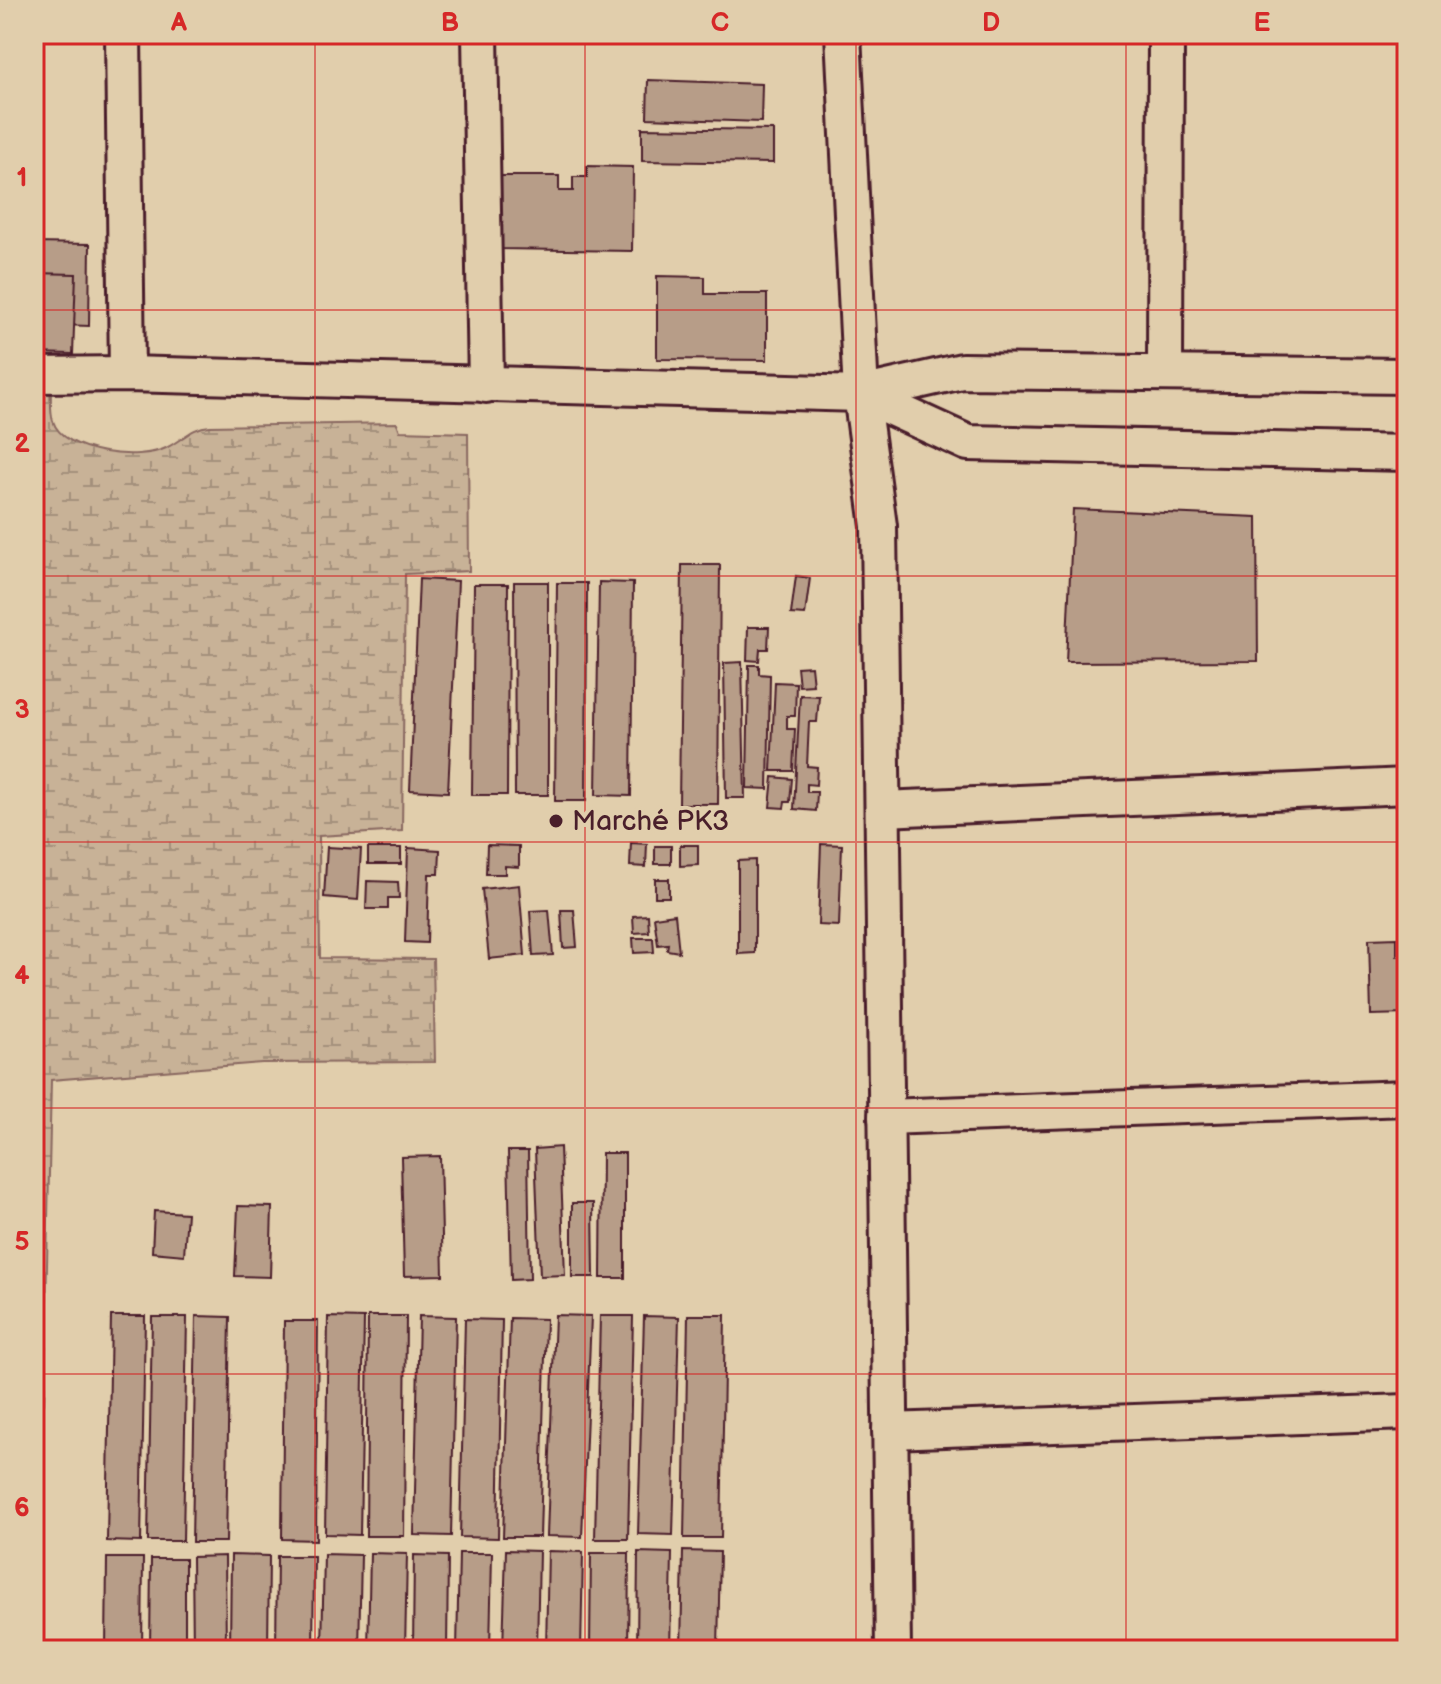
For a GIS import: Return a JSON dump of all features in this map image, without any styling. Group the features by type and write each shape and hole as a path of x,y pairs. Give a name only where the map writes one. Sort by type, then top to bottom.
{"street":[{"path":"123,34 127,374"},
{"path":"480,34 486,385"},
{"path":"843,34 861,394 879,526 893,1650"},
{"path":"1165,371 1166,34"},
{"path":"34,375 127,374 861,394 962,371 1407,376"},
{"path":"861,394 968,443 1407,453"},
{"path":"883,809 1407,786"},
{"path":"886,1117 1407,1098"},
{"path":"890,1431 1407,1412"}],"green space":[{"path":"34,390 51,390 53,421 71,441 121,454 154,452 172,445 187,434 210,426 397,423 400,431 468,433 469,571 405,574 402,831 319,836 320,958 433,959 435,1062 262,1063 51,1080 44,1404 34,1412"}],"building":[{"path":"648,80 762,84 761,122 647,118"},
{"path":"642,128 773,130 773,163 642,161"},
{"path":"587,166 633,167 632,251 499,249 501,176 559,176 559,191 573,191 573,177 587,177"},
{"path":"34,243 90,244 89,326 34,324"},
{"path":"34,273 76,274 73,354 34,353"},
{"path":"657,276 705,277 705,294 767,294 767,360 657,359"},
{"path":"1073,509 1257,517 1258,661 1066,662"},
{"path":"682,565 720,565 718,804 679,804"},
{"path":"796,576 810,578 805,615 791,614"},
{"path":"419,579 458,581 448,792 410,790"},
{"path":"514,582 548,582 548,795 515,795"},
{"path":"599,582 633,583 631,796 596,795"},
{"path":"557,583 587,583 586,801 555,801"},
{"path":"474,584 508,584 507,795 472,795"},
{"path":"748,627 769,627 768,649 760,649 759,661 747,660"},
{"path":"742,662 745,798 726,798 724,663"},
{"path":"749,665 759,665 759,674 770,675 768,789 747,788"},
{"path":"811,666 813,685 799,686 797,667"},
{"path":"775,682 796,683 795,716 787,716 787,729 795,729 793,771 771,771"},
{"path":"800,695 819,696 817,722 809,722 807,766 817,767 816,785 807,784 807,792 817,792 816,811 794,809"},
{"path":"773,777 792,779 790,802 785,802 784,808 770,807"},
{"path":"631,843 647,844 646,867 630,866"},
{"path":"821,844 842,845 839,926 818,925"},
{"path":"487,845 519,846 519,867 505,866 505,874 486,874"},
{"path":"680,845 698,845 698,865 680,866"},
{"path":"655,846 671,846 671,864 655,864"},
{"path":"327,847 361,849 358,900 324,897"},
{"path":"368,848 401,848 401,864 368,864"},
{"path":"408,848 440,850 439,874 429,874 427,943 405,942"},
{"path":"755,860 755,953 738,954 738,861"},
{"path":"655,879 669,879 669,897 655,897"},
{"path":"367,881 398,882 399,898 388,898 388,909 366,909"},
{"path":"519,885 525,955 489,959 482,889"},
{"path":"549,910 553,955 533,956 530,911"},
{"path":"561,910 574,910 577,947 563,948"},
{"path":"675,914 679,952 667,950 668,944 658,945 654,917"},
{"path":"648,915 649,932 634,933 633,916"},
{"path":"633,938 653,938 654,952 634,953"},
{"path":"1397,938 1397,956 1407,955 1407,1014 1371,1015 1369,939"},
{"path":"560,1147 565,1275 540,1276 535,1149"},
{"path":"508,1151 528,1151 530,1279 511,1280"},
{"path":"602,1153 625,1153 625,1278 601,1278"},
{"path":"440,1156 443,1275 404,1276 401,1157"},
{"path":"572,1203 593,1203 594,1277 572,1277"},
{"path":"238,1206 272,1207 270,1277 235,1276"},
{"path":"154,1211 187,1213 184,1255 152,1252"},
{"path":"555,1315 591,1316 582,1537 547,1536"},
{"path":"688,1315 725,1315 721,1538 684,1538"},
{"path":"111,1316 145,1316 141,1542 107,1541"},
{"path":"196,1316 230,1317 226,1542 192,1542"},
{"path":"368,1316 406,1316 404,1536 366,1536"},
{"path":"419,1316 456,1317 451,1536 414,1535"},
{"path":"600,1316 633,1316 628,1539 595,1539"},
{"path":"644,1316 679,1317 673,1535 638,1534"},
{"path":"152,1317 187,1317 183,1541 148,1541"},
{"path":"328,1317 364,1318 360,1535 325,1534"},
{"path":"510,1318 546,1319 540,1537 503,1537"},
{"path":"465,1319 502,1320 498,1538 460,1537"},
{"path":"284,1321 318,1321 316,1540 282,1539"},
{"path":"506,1550 539,1551 537,1650 503,1650"},
{"path":"548,1551 583,1552 581,1650 546,1650"},
{"path":"683,1551 720,1552 718,1650 681,1650"},
{"path":"638,1552 672,1553 670,1650 637,1650"},
{"path":"370,1553 407,1554 405,1650 368,1650"},
{"path":"459,1553 492,1553 490,1650 457,1650"},
{"path":"591,1553 629,1553 628,1650 590,1650"},
{"path":"324,1554 361,1555 359,1650 322,1650"},
{"path":"231,1555 269,1556 268,1650 230,1650"},
{"path":"414,1555 448,1556 447,1650 413,1650"},
{"path":"225,1556 226,1650 193,1650 192,1557"},
{"path":"277,1556 314,1556 313,1650 276,1650"},
{"path":"107,1558 143,1558 142,1650 106,1650"},
{"path":"151,1559 185,1559 185,1650 150,1650"}],"place":[{"name":"Marché PK3","path":"556,821"}]}
